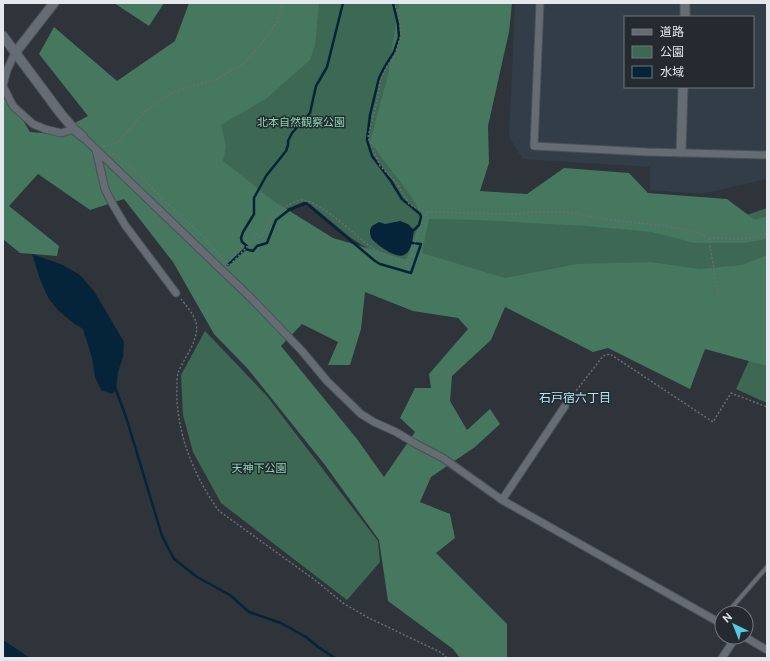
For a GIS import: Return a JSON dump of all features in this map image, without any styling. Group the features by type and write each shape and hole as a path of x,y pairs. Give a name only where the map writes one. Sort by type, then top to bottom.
{"street":[{"path":"54,3 15,53 7,70 3,85 13,106 33,124 61,133 74,129"},
{"path":"540,3 534,146 647,152 767,155"},
{"path":"685,3 685,16"},
{"path":"3,36 61,114 74,129 252,299 302,351 327,381 361,414 443,458 502,500 714,618"},
{"path":"681,152 683,88"},
{"path":"96,150 105,189 112,203 125,225 176,293"},
{"path":"502,500 565,406"},
{"path":"754,642 767,650"},
{"path":"722,658 731,645"}],"lane":[{"path":"734,605 767,567"}],"path":[{"path":"105,150 99,146 119,142 146,110 170,94 185,88 215,80 244,63 274,28 284,3"},
{"path":"394,3 399,15 401,35 395,54 386,68 380,82 368,138 380,166 396,182 409,204 427,212 512,214 566,212 611,220 666,226 697,232 709,239 718,237 737,239 751,238 767,234"},
{"path":"112,154 135,170 160,197 204,237 229,266 246,248 256,234 261,238 264,230 273,217 282,209 298,201 303,200 310,202 334,217 375,249 408,263 417,235 427,212"},
{"path":"709,239 718,294"},
{"path":"176,293 196,321 196,336 178,374 178,408 182,432 190,459 208,496 219,511 315,580 343,603 367,617 442,653 447,658"},
{"path":"565,406 603,356 610,354 714,422 731,393 767,407"}],"shaded area":[{"path":"515,3 767,3 767,179 701,194 650,190 650,167 523,159 509,137"}],"green space":[{"path":"114,3 164,3 149,26"},
{"path":"189,3 319,3 315,45 310,60 267,98 221,125 226,146 223,161 275,202 333,238 404,259 407,258 422,216 411,196 370,142 388,75 399,3 512,3 509,32 488,126 489,163 480,191 527,194 564,168 629,173 648,193 727,199 755,220 767,216 767,239 744,243 694,243 652,232 585,226 429,219 422,253 505,278 577,264 650,262 700,269 742,265 767,255 767,366 705,349 690,389 608,348 593,352 505,307 491,340 452,376 450,401 467,430 490,409 500,424 475,447 431,477 420,502 450,514 455,538 436,553 507,624 507,658 460,658 453,649 388,601 379,540 325,465 248,369 214,334 173,262 124,199 90,210 38,174 9,206 59,246 57,256 20,253 3,239 3,82 30,132 54,134 88,116 39,54 54,27 117,81 175,41","holes":["365,292 413,311 458,318 468,329 429,374 431,388 415,388 400,418 415,432 384,477 357,439 281,346 302,324 338,342 328,365 350,365 361,329"]},
{"name":"北本自然観察公園","path":"285,3 406,3 421,203 744,216 767,208 767,263 527,294 384,259 351,238 310,204 303,202 286,209 275,217 137,124"},
{"path":"767,286 767,403 736,389 756,345"},
{"name":"天神下公園","path":"205,331 266,395 378,541 380,562 347,600 221,503 193,452 183,415 181,375"}],"water":[{"path":"400,221 408,224 414,230 412,244 409,251 401,256 387,251 378,245 370,236 372,226 379,222 385,224"},
{"path":"32,254 63,265 80,275 94,291 124,342 123,357 118,372 116,390 112,394 101,390 95,377 92,358 83,329 73,323 53,305 42,285"},
{"path":"3,640 30,658 3,658"}],"waterway":[{"path":"245,248 247,246 242,242 241,238 254,214 254,198 266,176 286,151 288,141 292,133 310,113 316,86 327,67 343,3"},
{"path":"393,3 398,24 399,37 394,52 379,78 370,115 367,140 372,156 391,181 402,199 420,214 421,217 419,225 414,230"},
{"path":"228,265 245,249 253,251 257,246 267,243 276,220 289,210 306,203 380,264 411,273 421,244 412,243"},
{"path":"115,387 127,420 162,536 174,559 197,577 230,595 249,612 281,623 306,637 335,658"}],"district":[{"name":"石戸宿六丁目","path":"575,398"}]}
